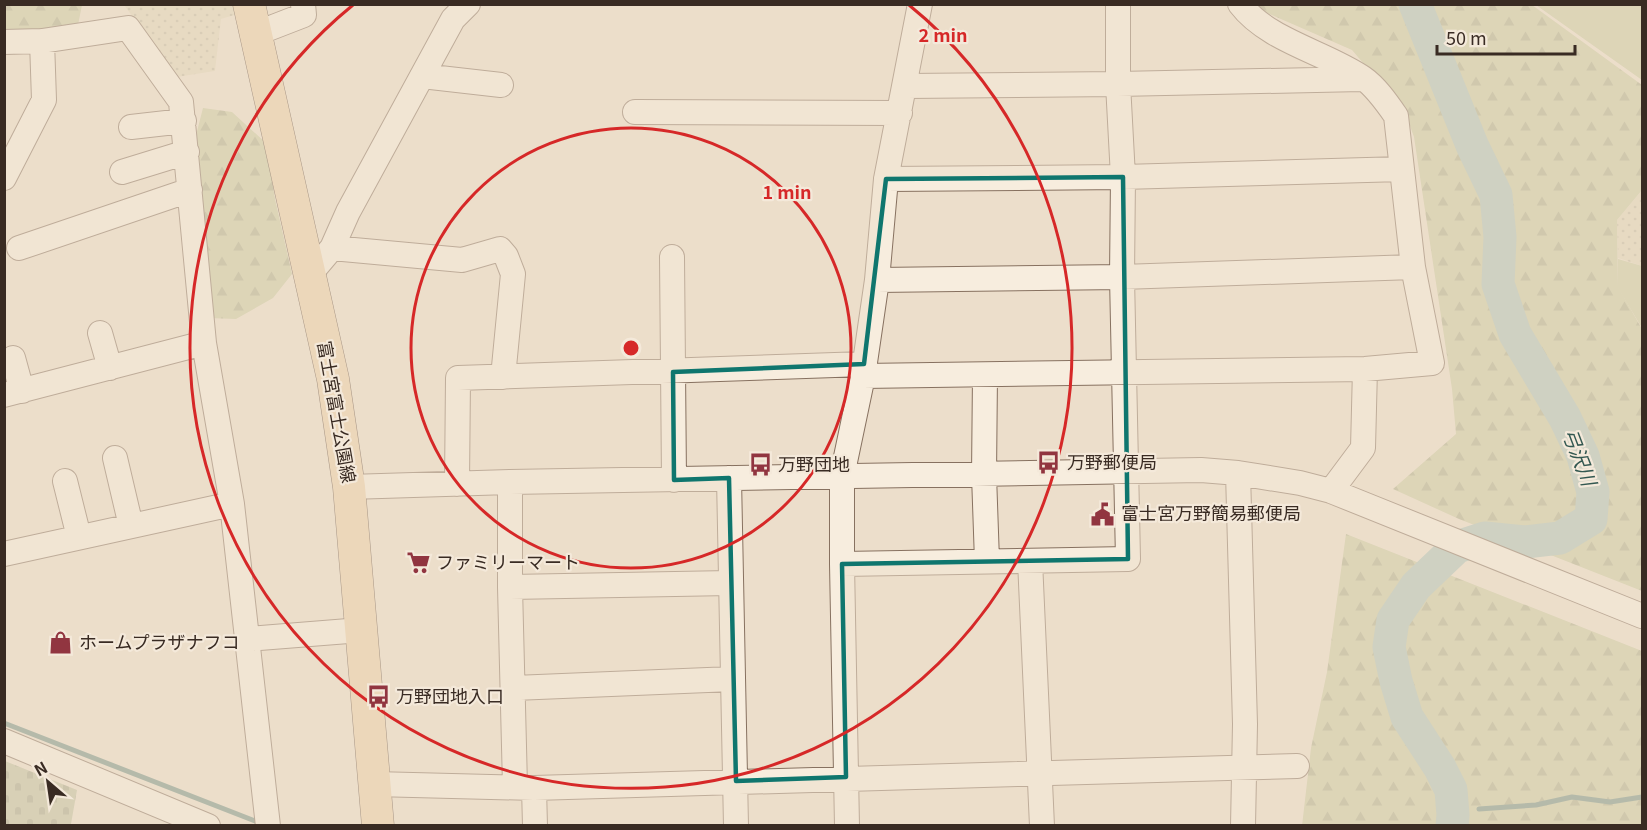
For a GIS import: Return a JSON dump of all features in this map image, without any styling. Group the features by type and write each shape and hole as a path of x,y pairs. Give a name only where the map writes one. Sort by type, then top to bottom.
{"main road":[{"name":"富士宮富士公園線","path":"252,19 333,379 349,487 378,825"}],"street":[{"path":"252,19 304,15 303,4"},
{"path":"310,274 332,248 348,212 453,19 468,4"},
{"path":"847,825 842,476 863,370 877,280 886,179 906,86 920,4"},
{"path":"842,564 1128,559 1122,277 1123,177 1118,84 1118,4"},
{"path":"457,483 458,378 863,370 985,375 1365,369 1432,363 1413,267 1396,116 1385,100 1364,79 1268,29 1246,12 1240,4"},
{"path":"4,42 42,40 128,28 181,102 204,343 232,504 268,823"},
{"path":"4,178 44,100 42,40"},
{"path":"422,76 501,85"},
{"path":"906,86 1364,79"},
{"path":"635,112 900,113"},
{"path":"131,128 184,121"},
{"path":"122,172 187,152"},
{"path":"886,179 1123,177 1402,169"},
{"path":"19,248 190,190"},
{"path":"332,248 462,260 500,249 506,256 513,274 503,377"},
{"path":"672,257 674,480"},
{"path":"877,280 1122,277 1413,267"},
{"path":"100,333 110,368"},
{"path":"13,358 13,393 204,343"},
{"path":"1331,491 1363,448 1365,369"},
{"path":"985,375 984,475 987,561"},
{"path":"115,458 131,526"},
{"path":"349,487 457,483 1201,470 1238,473 1300,483 1356,499 1642,616"},
{"path":"1238,473 1245,767 1243,825"},
{"path":"729,478 736,825"},
{"path":"65,481 79,537"},
{"path":"510,482 510,587 514,688 524,787 535,825"},
{"path":"4,554 232,504"},
{"path":"1030,561 1042,825"},
{"path":"510,587 730,583"},
{"path":"247,639 361,630"},
{"path":"514,688 732,679"},
{"path":"4,741 208,825"},
{"path":"374,784 524,787 1297,766"}],"highlighted area":[{"path":"1123,177 1128,559 842,564 846,777 736,781 729,478 674,480 673,372 864,364 886,179"}],"shaded area":[{"path":"124,5 236,5 238,14 221,19 215,71 177,77"},
{"path":"1642,190 1642,266 1618,258 1617,220"}],"green space":[{"path":"5,5 82,5 77,30 5,34"},
{"path":"1249,5 1532,5 1642,85 1642,190 1617,220 1618,287 1642,329 1642,591 1459,519 1393,489 1456,434 1452,389 1414,137 1405,112 1352,50"},
{"path":"1536,5 1642,5 1642,80"},
{"path":"203,108 232,112 266,143 275,199 292,274 273,298 236,319 208,318 195,139"},
{"path":"1618,259 1642,266 1642,328 1618,288"},
{"path":"1346,534 1642,651 1642,825 1302,826 1311,748 1327,672"},
{"path":"5,761 77,790 71,824 79,825 5,825"}],"waterway":[{"name":"弓沢川","path":"1415,4 1472,145 1496,195 1500,237 1498,284 1515,334 1565,418 1583,456 1593,492 1591,519 1560,538 1525,542 1485,538 1457,547 1416,586 1393,620 1389,647 1396,681 1407,717 1440,768 1451,790 1452,826"},
{"path":"4,723 260,823"},
{"path":"1479,809 1536,805 1572,797 1610,802 1642,797"}],"place":[{"name":"万野郵便局","path":"1049,463"},
{"name":"万野団地","path":"760,465"},
{"name":"富士宮万野簡易郵便局","path":"1103,514"},
{"name":"ファミリーマート","path":"418,563"},
{"name":"ホームプラザナフコ","path":"61,643"},
{"name":"万野団地入口","path":"378,697"}]}
